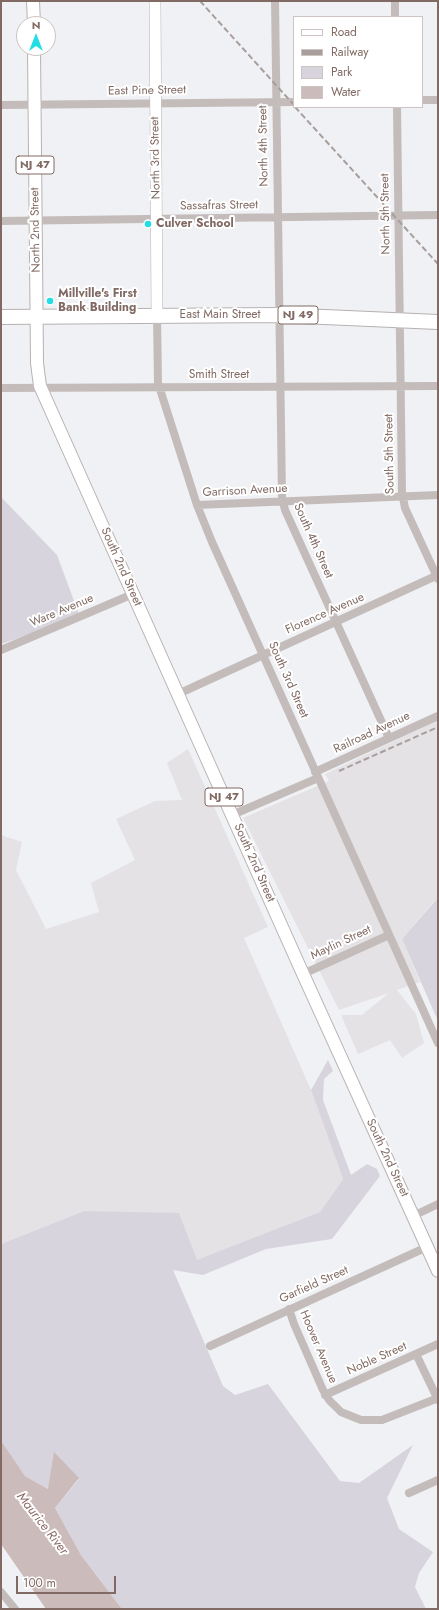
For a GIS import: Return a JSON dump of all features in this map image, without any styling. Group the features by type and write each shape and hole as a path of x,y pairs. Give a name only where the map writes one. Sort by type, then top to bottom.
{"highway":[{"name":"East Main Street","path":"1,317 279,315 438,322"}],"main road":[{"path":"34,1 34,16"},
{"name":"North 2nd Street","path":"34,56 37,317"},
{"name":"South 2nd Street","path":"37,317 36,363 38,379 232,816 438,1271"}],"street":[{"name":"North 3rd Street","path":"154,1 158,316"},
{"name":"North 4th Street","path":"275,1 279,315"},
{"path":"395,1 396,16"},
{"path":"423,100 438,100"},
{"name":"East Pine Street","path":"1,105 293,102"},
{"name":"North 5th Street","path":"397,108 399,320"},
{"name":"Sassafras Street","path":"1,221 438,215"},
{"name":"South 4th Street","path":"279,315 283,501 389,738"},
{"name":"South 3rd Street","path":"158,316 158,372 160,388 197,505 212,542 438,1043"},
{"name":"South 5th Street","path":"399,320 402,496 406,508 438,577"},
{"name":"Smith Street","path":"1,388 438,386"},
{"name":"Garrison Avenue","path":"197,505 438,495"},
{"name":"Florence Avenue","path":"178,694 336,621 438,577"},
{"name":"Ware Avenue","path":"1,650 133,594"},
{"name":"Railroad Avenue","path":"232,816 389,738 438,716"},
{"name":"Maylin Street","path":"303,974 389,935"},
{"path":"413,1216 438,1204"},
{"name":"Garfield Street","path":"210,1346 427,1247"},
{"name":"Hoover Avenue","path":"289,1309 294,1324 326,1395 334,1406 341,1412 361,1420 368,1421 386,1419 438,1398"},
{"name":"Noble Street","path":"326,1395 438,1344"},
{"path":"416,1354 438,1398"},
{"path":"409,1493 438,1480"},
{"path":"1,1592 15,1609"}],"shaded area":[{"path":"438,720 438,899 434,901 402,939 420,982 397,990 416,1014 424,1043 402,1058 390,1040 358,1054 341,1015 362,1015 389,993 339,1010 243,818 329,781 325,774"},
{"path":"188,749 268,927 244,938 311,1090 343,1179 320,1212 197,1261 84,1211 1,1244 1,835 22,842 16,870 46,929 99,912 91,883 135,860 116,819 155,801 182,800 167,763"}],"green space":[{"path":"1,497 57,555 80,617 1,644"},
{"path":"438,899 438,1021 402,939"},
{"path":"328,1060 333,1071 324,1079 323,1100 351,1175 367,1164 377,1169 380,1176 332,1239 266,1249 203,1275 173,1270 223,1386 235,1395 268,1384 340,1481 359,1483 413,1445 387,1498 399,1529 433,1552 419,1573 415,1587 426,1609 122,1609 81,1555 55,1508 79,1479 48,1489 25,1476 1,1443 1,1244 84,1211 179,1213 197,1260 320,1212 343,1179 311,1090"}],"water":[{"name":"Maurice River","path":"1,1441 25,1476 48,1489 54,1452 79,1478 55,1508 81,1555 122,1609 46,1609 1,1544"}],"railway":[{"path":"200,1 293,104"},
{"path":"296,108 438,264"},
{"path":"339,771 438,727"}],"place":[{"name":"Culver School","path":"148,224"},
{"name":"Millville's First Bank Building","path":"50,301"}]}
